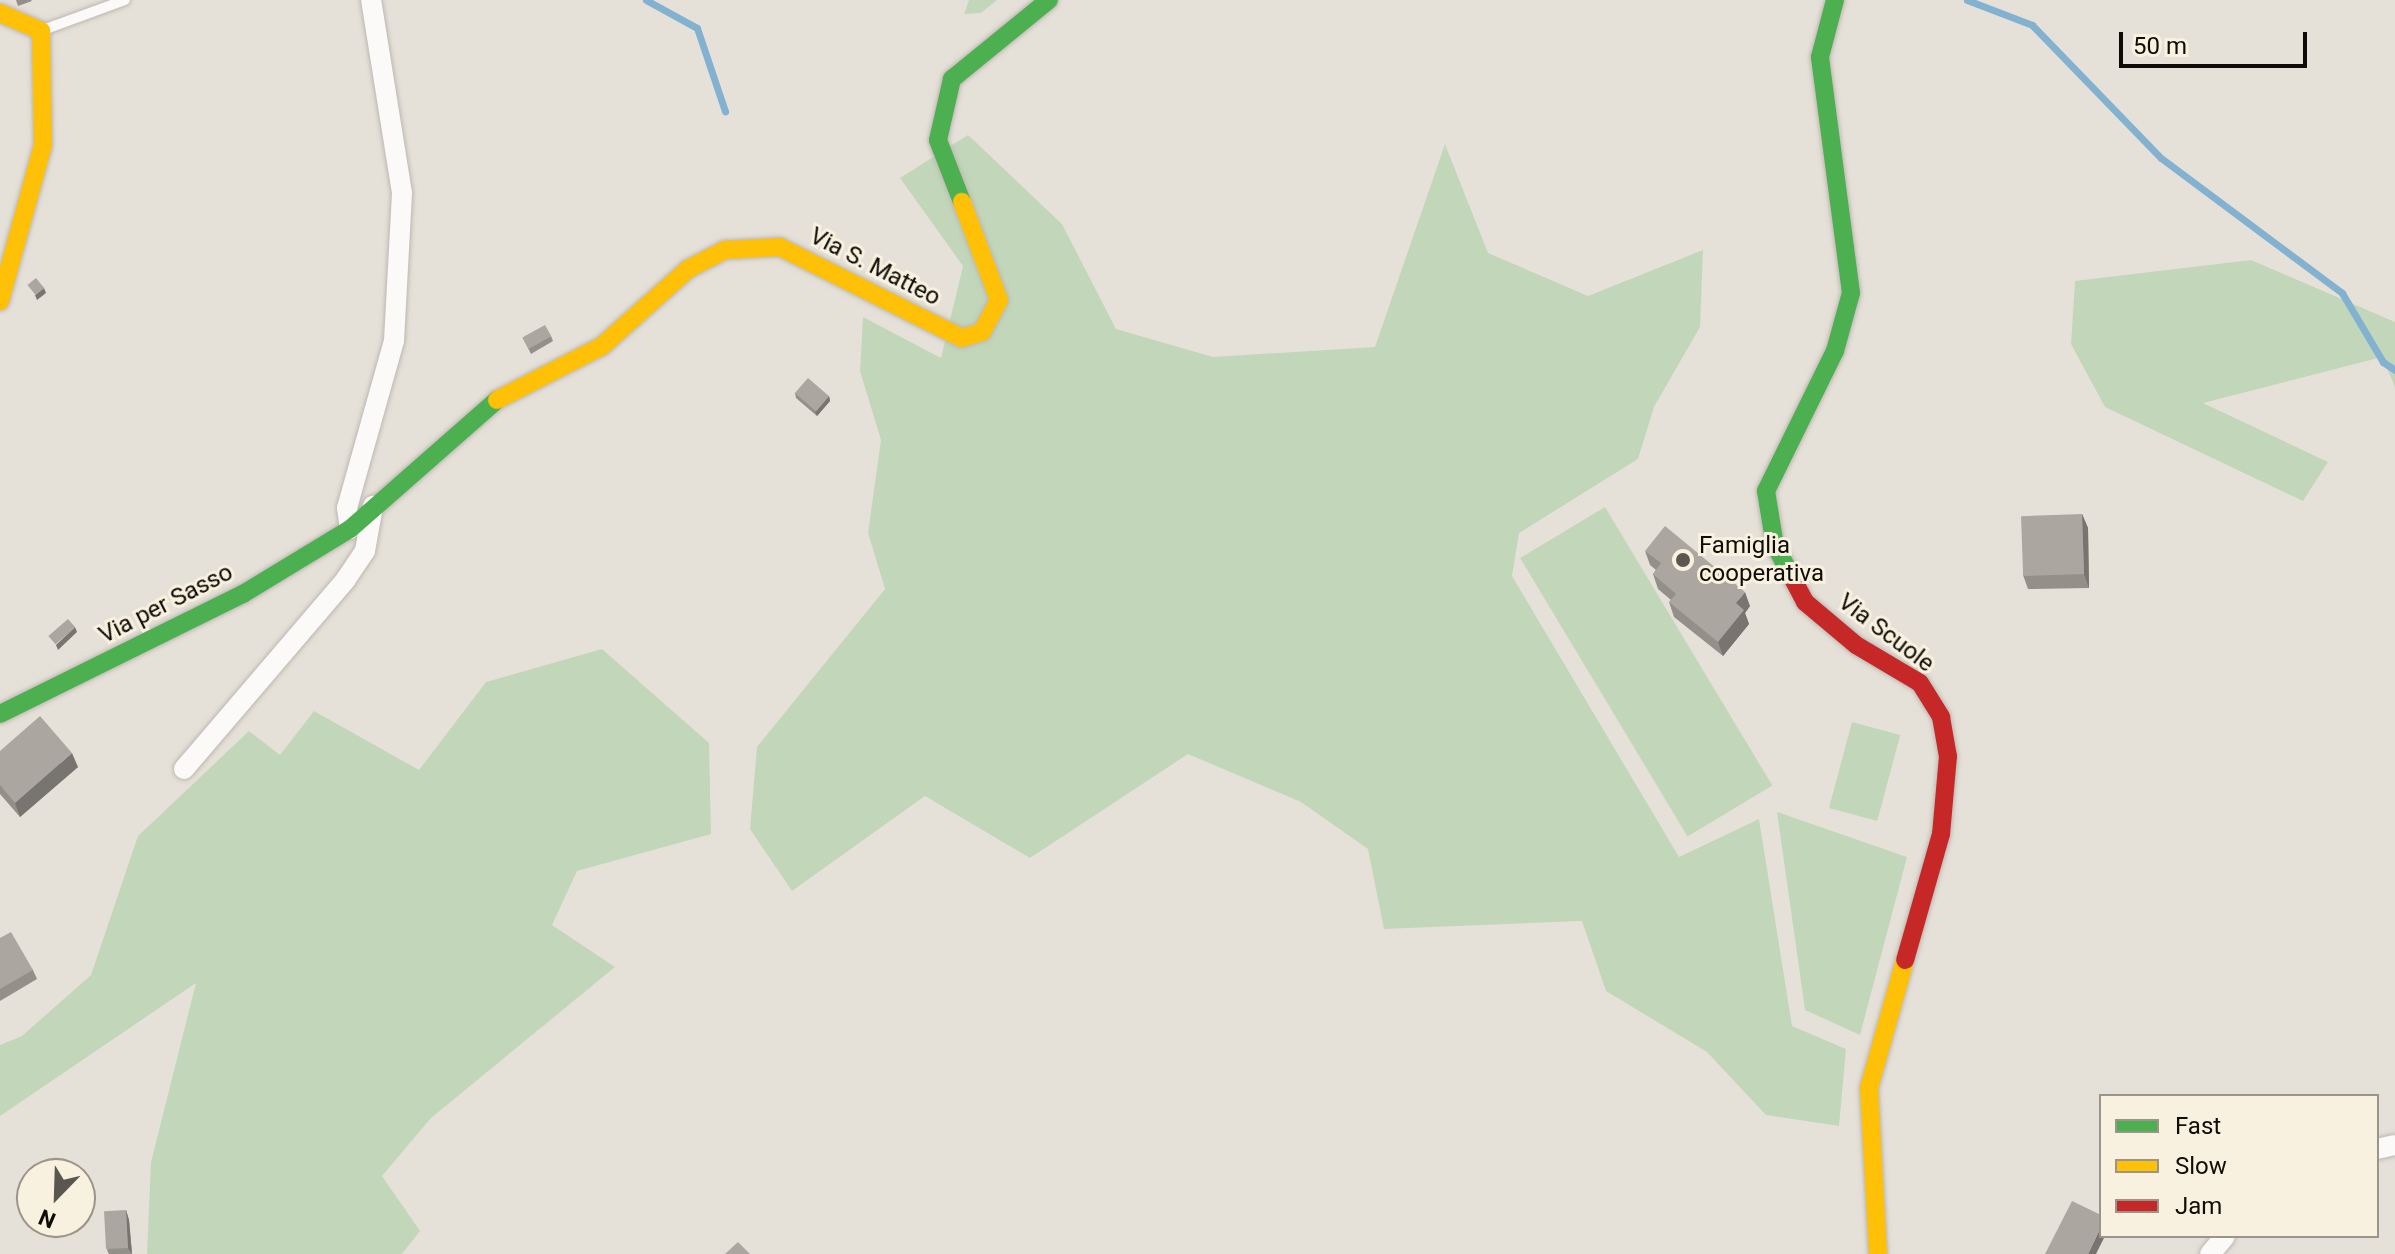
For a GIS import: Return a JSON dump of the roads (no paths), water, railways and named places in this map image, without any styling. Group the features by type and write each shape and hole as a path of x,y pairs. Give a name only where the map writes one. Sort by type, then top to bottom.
{"street":[{"path":"350,529 347,508 394,341 402,193 371,0"},
{"name":"Via S. Matteo","path":"350,529 506,392 602,346 688,269 725,250 780,247 962,338 982,332 999,300 938,140 952,79 1049,0"},
{"name":"Via Scuole","path":"1835,0 1826,23 1820,57 1851,293 1835,351 1766,491 1775,546 1805,602 1920,683 1941,717 1948,756 1941,834 1869,1088 1878,1254"},
{"path":"0,13 41,31 43,145 0,301"},
{"path":"184,769 346,579 365,551 373,506"},
{"name":"Via per Sasso","path":"0,714 243,594 350,529"},
{"path":"2210,1254 2223,1238"}],"lane":[{"path":"41,31 94,6 125,0"}],"waterway":[{"path":"646,0 697,28 725,111"},
{"path":"1967,0 2032,25 2161,158 2342,293 2383,362 2395,370"}],"place":[{"name":"Famiglia cooperativa","path":"1683,560"}]}
